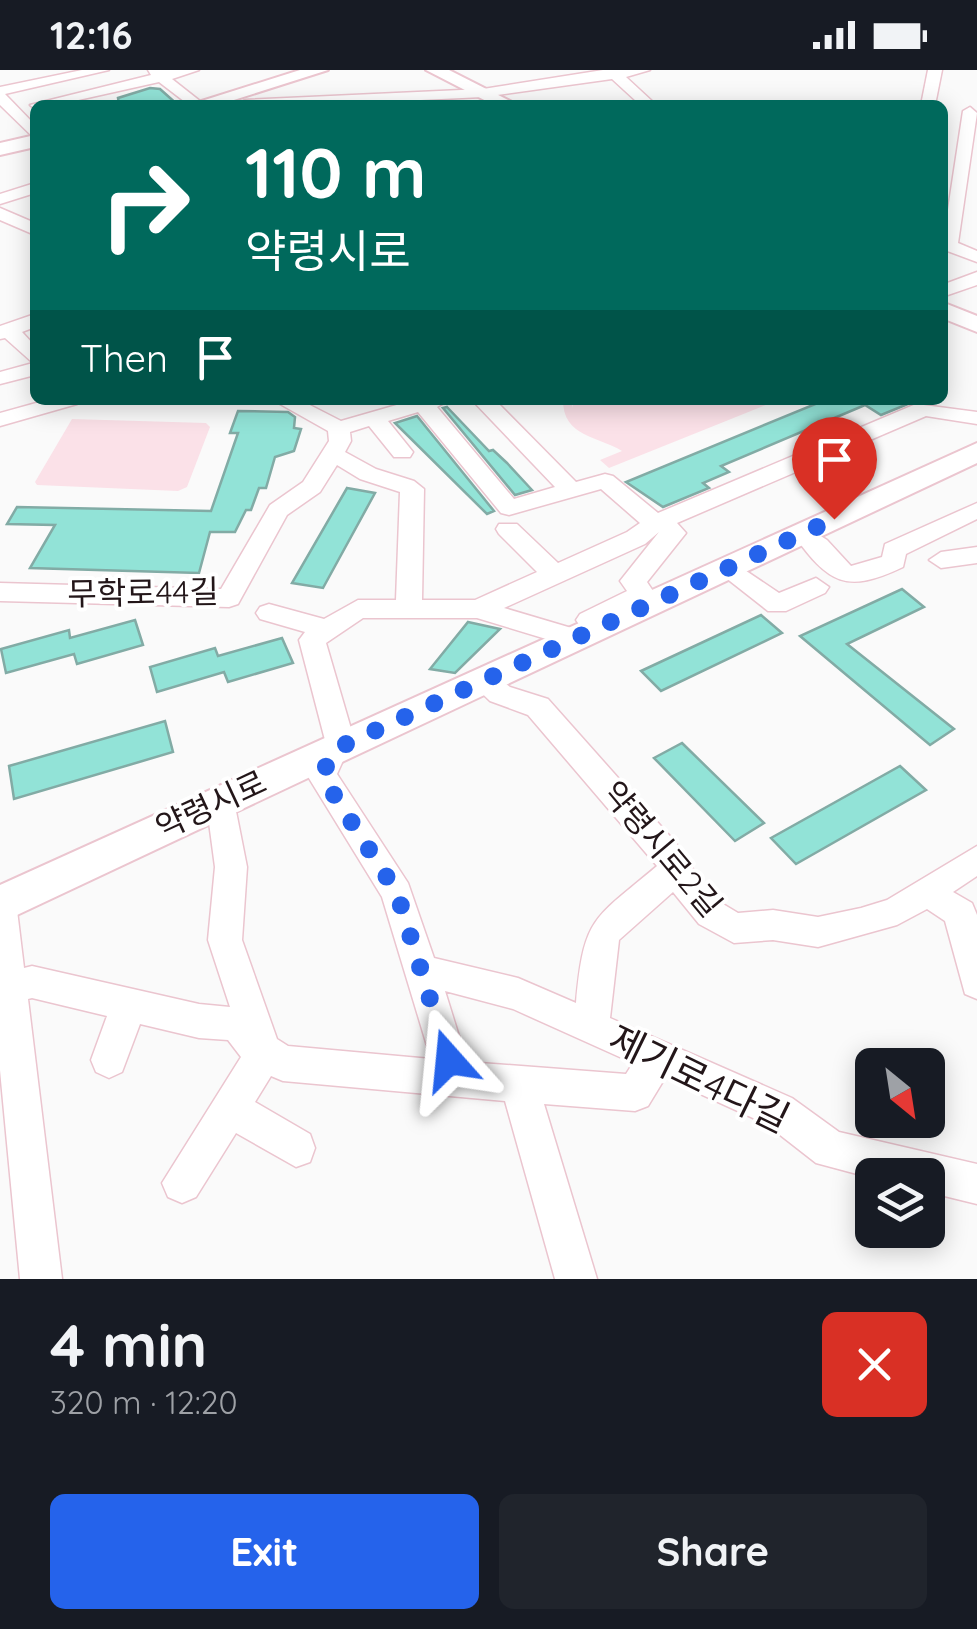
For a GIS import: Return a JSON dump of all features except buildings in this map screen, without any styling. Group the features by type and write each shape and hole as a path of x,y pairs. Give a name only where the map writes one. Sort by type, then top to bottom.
{"main road":[{"path":"258,100 309,86 345,70"},
{"path":"447,72 499,100"},
{"path":"227,100 309,86"},
{"path":"0,149 30,139"},
{"path":"0,158 30,152"},
{"path":"948,312 977,326"},
{"name":"약령시로","path":"0,904 484,681 568,636 730,568 977,452"}],"street":[{"path":"12,70 26,86"},
{"path":"30,133 6,111 0,94 58,74 99,70"},
{"path":"56,100 158,74 192,70"},
{"path":"309,86 443,100 643,70"},
{"path":"929,100 935,71"},
{"path":"613,72 638,100"},
{"path":"158,74 192,100"},
{"path":"948,238 969,180 968,110"},
{"path":"0,199 30,190"},
{"path":"0,213 30,228"},
{"path":"948,245 977,257"},
{"path":"948,290 977,278"},
{"path":"30,322 5,332 30,354"},
{"path":"0,378 30,370"},
{"path":"0,420 52,405"},
{"path":"294,405 339,428"},
{"path":"432,405 509,518 556,576"},
{"path":"488,405 572,491"},
{"path":"478,609 636,538 658,522 918,405 977,418"},
{"path":"339,428 384,407 402,452"},
{"path":"339,428 340,441 332,455 349,460 363,472 396,480 412,489 409,609"},
{"name":"무학로44길","path":"0,592 229,598 278,510 312,488 332,455"},
{"path":"509,518 605,481 658,522"},
{"path":"805,534 818,544 835,569 847,576 864,576 894,561 894,550 977,510"},
{"name":"약령시로","path":"568,636 642,594 633,581 674,532 658,522"},
{"path":"941,560 977,554"},
{"path":"730,568 777,605 816,587"},
{"path":"449,1079 449,1060 397,893 322,776 337,748 312,640 358,608 478,609 568,636"},
{"path":"270,614 327,629"},
{"name":"약령시로2길","path":"484,681 500,694 538,707 711,914 734,928 773,925 818,932 896,911 977,859"},
{"path":"220,800 230,868 225,940 264,1054"},
{"path":"592,1028 598,951 605,931 676,869"},
{"path":"928,892 960,913 977,984"},
{"path":"0,904 41,1279"},
{"name":"제기로4다길","path":"420,973 439,974 518,994 779,1111 830,1149 877,1157 977,1184"},
{"path":"8,990 32,982 199,1022 238,1024 264,1054 282,1062 449,1079 634,1093 658,1056"},
{"path":"109,1060 129,1005"},
{"path":"182,1183 264,1054"},
{"path":"519,1084 576,1279"},
{"path":"230,1108 296,1148"}],"shaded area":[{"path":"564,405 766,405 609,468 600,460 622,451 575,428"},
{"path":"72,419 206,423 210,427 187,487 178,491 37,485 35,482"}],"route":[{"path":"449,1060 397,893 322,776 333,750 834,519"}]}
